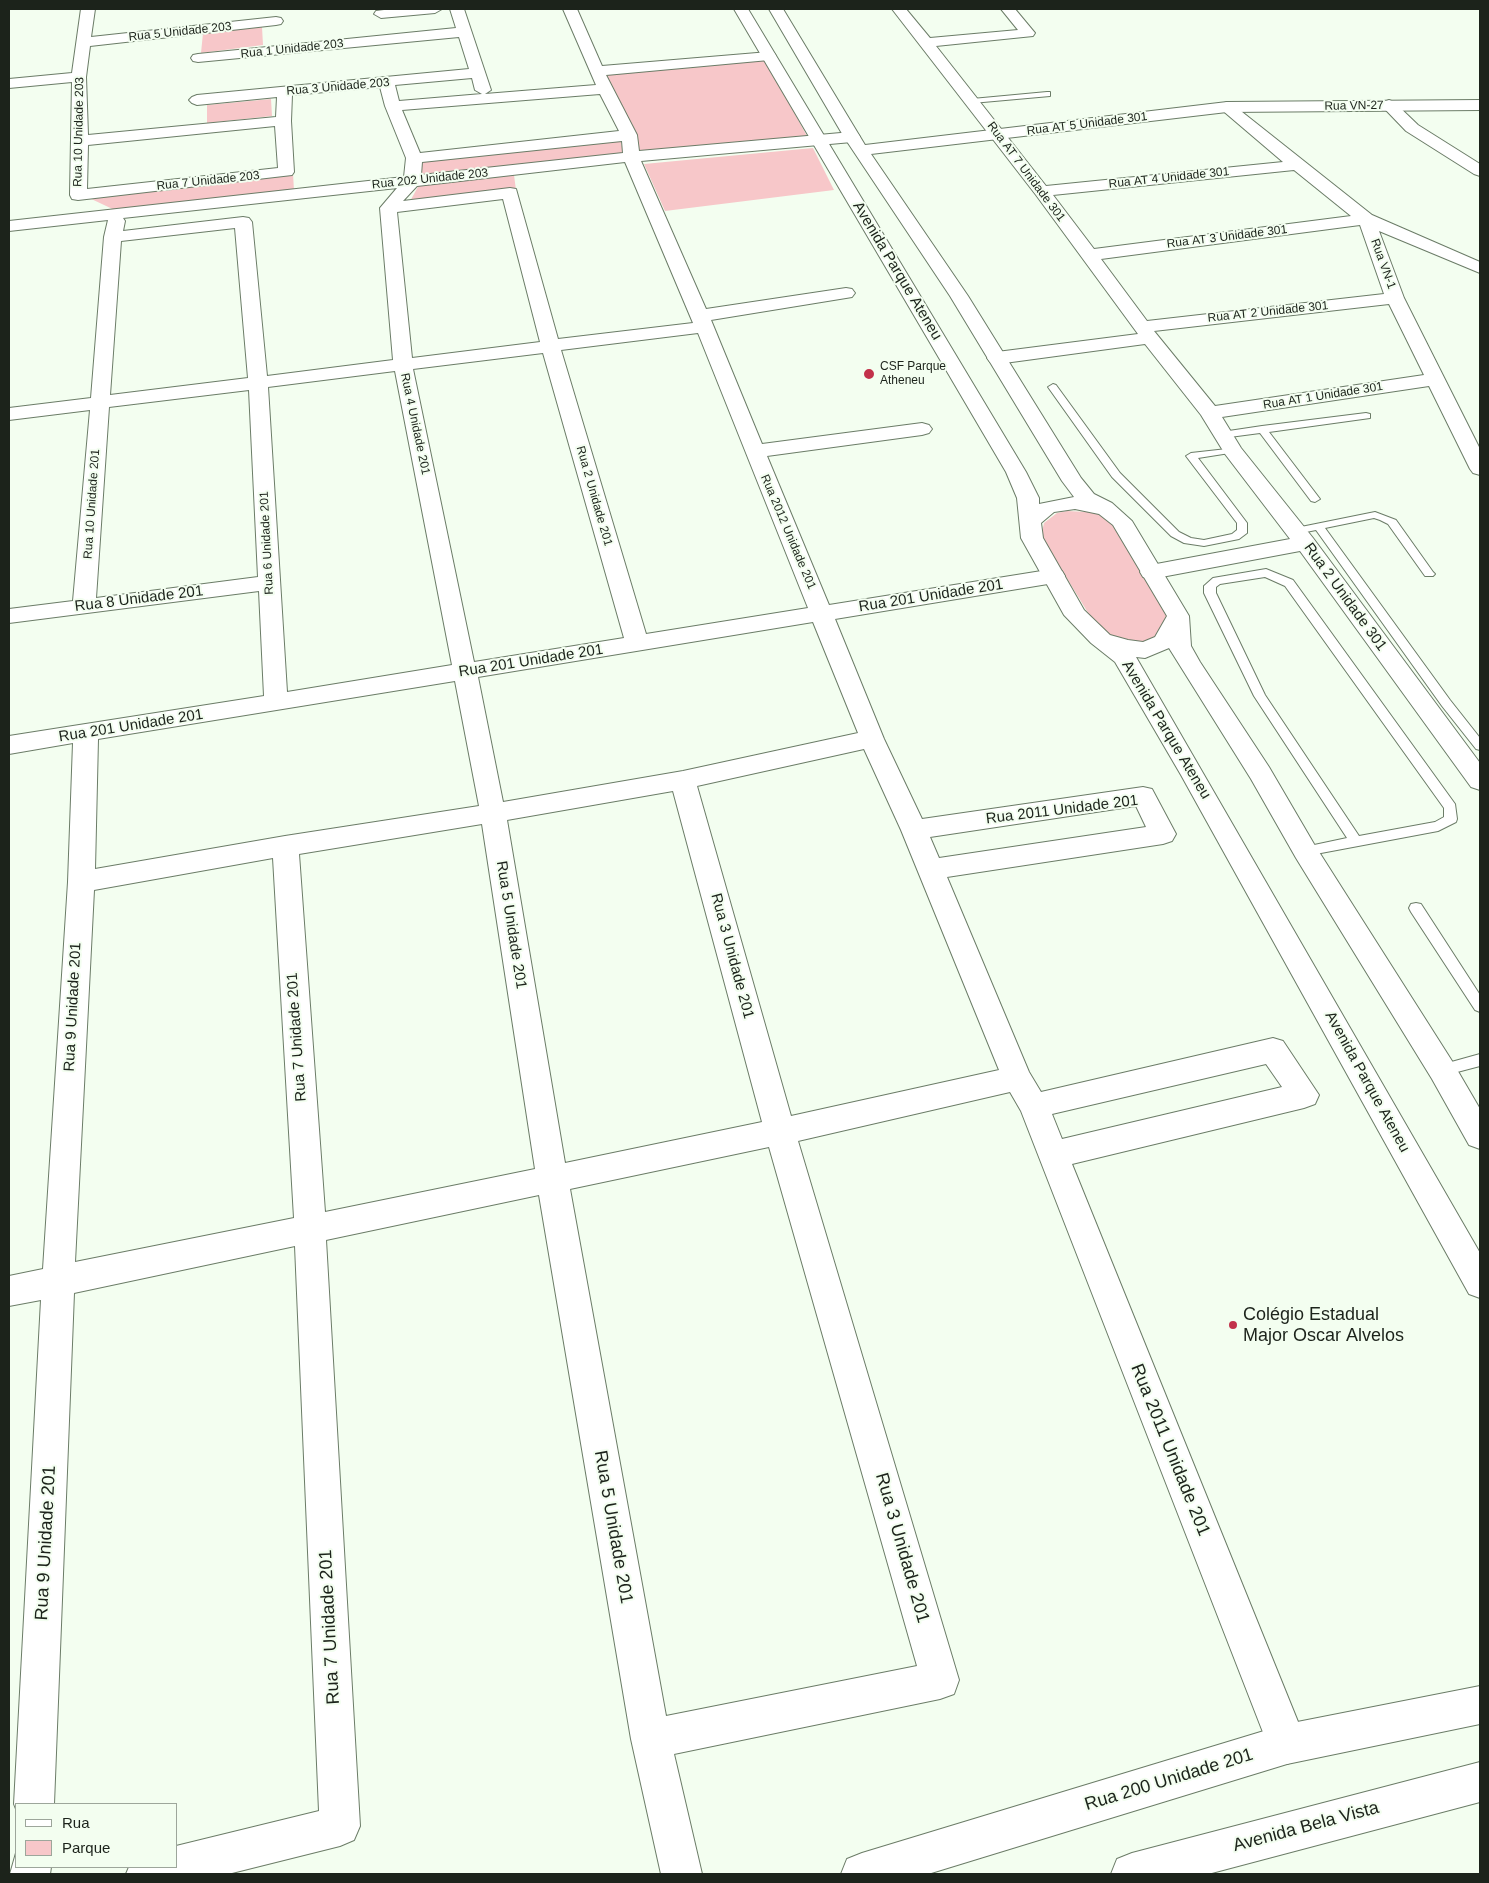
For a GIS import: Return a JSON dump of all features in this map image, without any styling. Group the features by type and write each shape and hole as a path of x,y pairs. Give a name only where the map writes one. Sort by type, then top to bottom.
{"street":[{"name":"Rua 10 Unidade 203","path":"78,195 80,140 79,77 88,9"},
{"path":"386,39 381,11 435,9"},
{"path":"457,9 486,98"},
{"path":"388,208 412,181 414,158 629,136 605,89 571,9"},
{"name":"Avenida Parque Ateneu","path":"741,9 1016,472 1028,498 1032,538 1075,615 1124,658 1193,775 1480,1283"},
{"path":"776,9 857,143 959,296 1072,481 1087,499 1105,508 1120,521 1178,616 1180,646 1190,666 1260,773 1305,851 1442,1070 1480,1136"},
{"name":"Rua AT 7 Unidade 301","path":"899,9 1042,191 1145,332 1210,413"},
{"path":"926,43 1028,33 1008,9"},
{"name":"Rua 5 Unidade 203","path":"85,42 198,30 277,30"},
{"path":"193,130 197,100 198,30"},
{"name":"Rua 1 Unidade 203","path":"198,58 277,30 386,39 463,32"},
{"path":"597,71 769,56"},
{"name":"Rua 3 Unidade 203","path":"197,100 478,73"},
{"path":"9,83 79,77"},
{"name":"Rua 202 Unidade 203","path":"387,83 393,106 414,158"},
{"name":"Rua 3 Unidade 203","path":"393,106 605,89"},
{"name":"Rua 7 Unidade 203","path":"78,195 286,172 283,121 284,92"},
{"path":"1389,105 1412,128 1480,171"},
{"name":"Rua VN-27","path":"1227,107 1480,105"},
{"name":"Rua AT 5 Unidade 301","path":"823,147 998,134 1227,107"},
{"name":"Rua VN-1","path":"1227,107 1366,219 1396,298 1480,468"},
{"path":"80,140 283,121"},
{"name":"Rua 2012 Unidade 201","path":"629,136 631,157 702,321 822,613"},
{"name":"Rua 202 Unidade 203","path":"9,226 631,157 823,147"},
{"name":"Rua AT 4 Unidade 301","path":"1042,191 1297,165"},
{"name":"Rua 2 Unidade 201","path":"388,208 510,193 551,348 637,644"},
{"name":"Rua 4 Unidade 201","path":"388,208 403,366 466,672"},
{"name":"Rua 10 Unidade 201","path":"84,606 113,237 118,214"},
{"path":"1366,219 1480,268"},
{"name":"Rua AT 3 Unidade 301","path":"1089,255 1366,219"},
{"name":"Rua 6 Unidade 201","path":"113,237 242,222 258,383 276,703"},
{"path":"9,414 551,348 846,293"},
{"name":"Rua AT 2 Unidade 301","path":"1145,332 1396,298"},
{"path":"997,358 1145,332"},
{"name":"Rua AT 1 Unidade 301","path":"1210,413 1436,379"},
{"name":"Rua 2 Unidade 301","path":"1210,413 1227,442 1306,533 1480,781"},
{"path":"755,451 922,429"},
{"path":"1030,521 1048,507 1075,503 1105,508"},
{"path":"1151,572 1306,533"},
{"name":"Rua 201 Unidade 201","path":"9,745 1054,576"},
{"name":"Rua 8 Unidade 201","path":"9,616 269,583"},
{"name":"Rua 2011 Unidade 201","path":"822,613 872,739 914,830 1017,1078 1034,1106 1287,1744"},
{"path":"1099,638 1126,648 1145,650 1163,642 1178,616"},
{"name":"Rua 5 Unidade 201","path":"466,672 493,813 552,1178 651,1740 681,1874"},
{"name":"Rua 9 Unidade 201","path":"34,1803 58,1281 81,882 86,734"},
{"path":"81,882 684,780 872,739"},
{"name":"Rua 3 Unidade 201","path":"651,1740 940,1680 780,1132 684,780"},
{"name":"Rua 2011 Unidade 201","path":"914,830 1143,796 1163,834 929,870"},
{"name":"Rua 7 Unidade 201","path":"178,1866 340,1826 310,1229 285,846"},
{"path":"1034,1106 1273,1050 1304,1095 1053,1156"},
{"path":"9,1291 780,1132 1017,1078"},
{"name":"Rua 200 Unidade 201","path":"862,1874 1287,1744 1480,1705"},
{"name":"Avenida Bela Vista","path":"1132,1874 1480,1782"},
{"name":"Rua 7 Unidade 201","path":"147,1874 171,1868"}],"lane":[{"path":"972,101 1047,94"},
{"path":"1053,387 1116,476 1175,534 1188,541 1204,543 1235,538 1243,531 1242,523 1190,456 1262,429 1366,416"},
{"path":"1262,429 1315,499"},
{"path":"1429,574 1392,522 1384,518 1375,515 1306,533 1480,746"},
{"path":"1305,851 1356,842 1438,826 1451,819 1450,806 1289,583 1266,573 1217,580 1210,586 1210,593 1260,696 1356,842"},
{"path":"1416,908 1480,1006"},
{"path":"1442,1070 1480,1060"}],"green space":[{"path":"262,27 263,45 201,53 203,33"},
{"path":"765,59 808,138 639,155 604,74"},
{"path":"271,99 272,116 207,123 207,105"},
{"path":"620,139 624,154 420,179 421,161"},
{"path":"813,148 834,190 665,211 644,164"},
{"path":"293,173 294,191 121,213 85,196"},
{"path":"514,175 516,190 409,203 419,185"},
{"path":"1067,511 1098,514 1113,523 1170,616 1168,629 1149,641 1139,643 1101,634 1041,536 1044,523 1057,513"}],"place":[{"name":"CSF Parque Atheneu","path":"869,374"},
{"name":"Colégio Estadual Major Oscar Alvelos","path":"1233,1325"}]}
